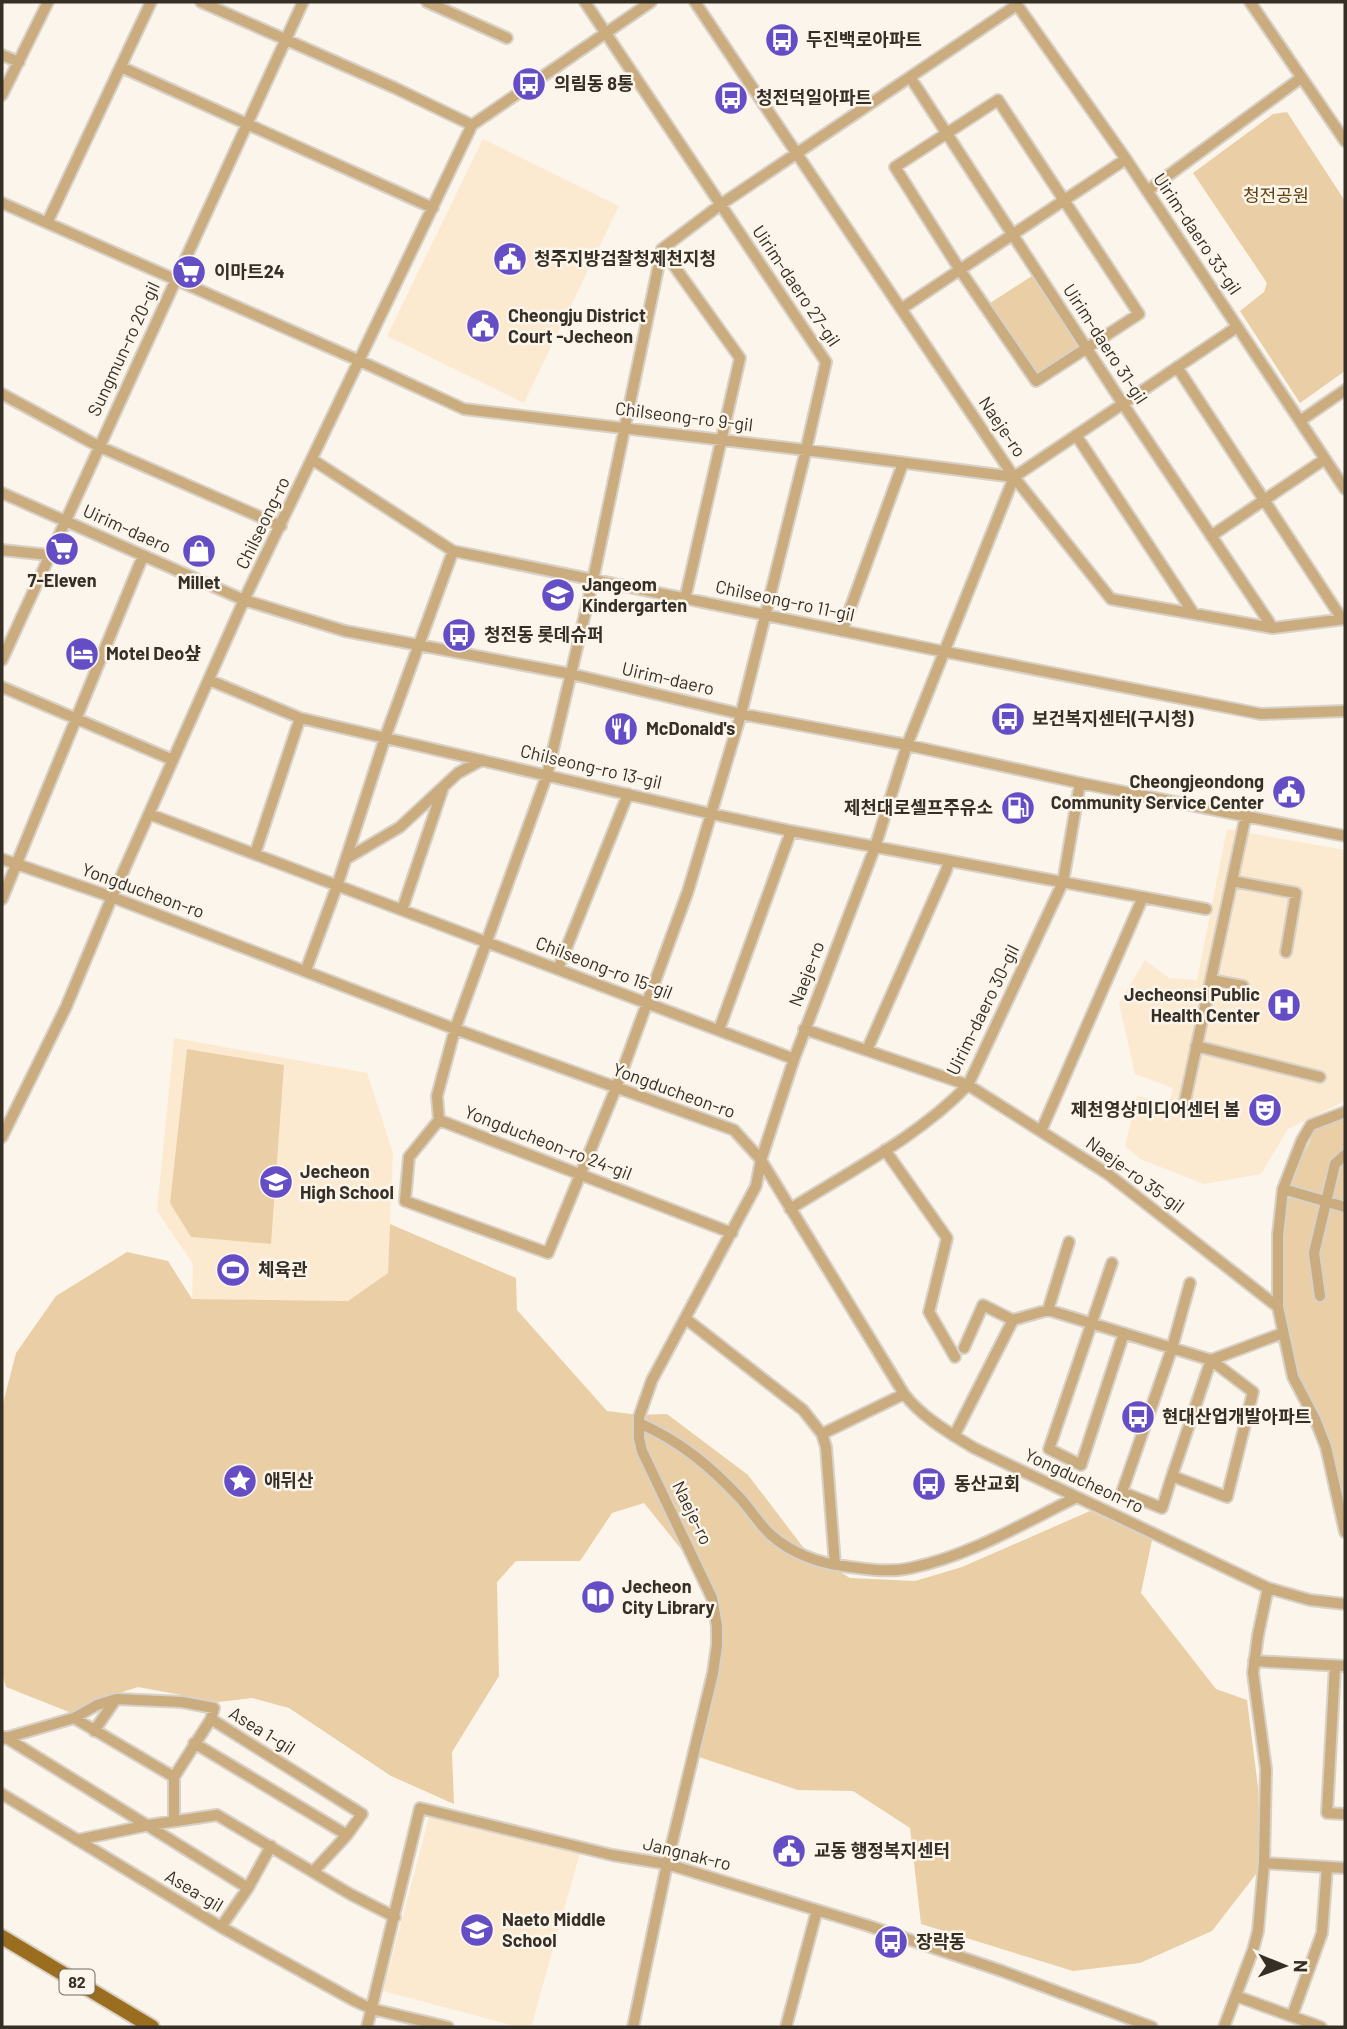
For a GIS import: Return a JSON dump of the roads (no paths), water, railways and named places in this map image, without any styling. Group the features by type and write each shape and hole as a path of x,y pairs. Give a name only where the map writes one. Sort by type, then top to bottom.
{"main road":[{"name":"82","path":"2,1937 152,2027"}],"street":[{"path":"2,95 48,2"},
{"path":"47,223 151,2"},
{"path":"201,2 472,125 651,2"},
{"name":"Sungmun-ro 20-gil","path":"2,660 303,2"},
{"path":"426,2 507,38"},
{"name":"Uirim-daero 27-gil","path":"439,1120 409,1157 405,1201 548,1253 616,1088 688,891 741,714 826,362 585,2"},
{"name":"Naeje-ro","path":"633,2027 667,1864 713,1673 717,1626 712,1598 642,1451 639,1423 652,1380 756,1186 761,1160 804,1029 875,847 907,745 1014,477 695,2"},
{"path":"1250,2 1345,141"},
{"path":"685,599 740,358 662,249 720,205 1016,3"},
{"name":"Uirim-daero 33-gil","path":"1016,3 1126,159 1345,489"},
{"path":"2,55 19,62"},
{"path":"121,67 433,208"},
{"name":"Uirim-daero 31-gil","path":"910,77 1273,628"},
{"path":"1147,191 1301,78"},
{"path":"998,100 1064,200 1139,314 1036,381 960,270 895,167 998,100"},
{"name":"Chilseong-ro","path":"2,1137 66,1007 244,600 472,125"},
{"path":"901,309 1126,159"},
{"name":"Chilseong-ro 9-gil","path":"2,203 360,361 464,410 1014,477"},
{"name":"Yongducheon-ro 24-gil","path":"662,249 593,580 547,775 455,1028 436,1096 439,1120 732,1233"},
{"path":"1177,367 1343,619 1273,628 1111,598 1014,477 1177,367 1237,327"},
{"path":"1300,421 1345,390"},
{"path":"2,394 98,446 281,526"},
{"path":"1076,435 1194,614"},
{"path":"1211,536 1325,459"},
{"name":"Chilseong-ro 11-gil","path":"313,460 453,551 1261,714 1345,711"},
{"path":"842,631 903,463"},
{"name":"Uirim-daero","path":"2,493 244,600 345,631 571,674 741,714 907,745 1080,783 1345,835"},
{"path":"2,550 49,555"},
{"path":"306,970 337,886 385,738 453,551"},
{"path":"2,899 143,556"},
{"name":"Chilseong-ro 13-gil","path":"209,680 300,718 712,814 1206,909"},
{"path":"2,687 173,760"},
{"path":"255,854 300,718"},
{"path":"346,859 400,827 458,773 482,760"},
{"name":"Uirim-daero 30-gil","path":"790,1209 885,1150 947,1107 968,1085 1063,882 1080,783"},
{"path":"402,910 444,785"},
{"path":"558,970 628,794"},
{"name":"Chilseong-ro 15-gil","path":"149,814 794,1059"},
{"path":"1183,1110 1246,815"},
{"path":"719,1030 791,831"},
{"name":"Yongducheon-ro","path":"2,859 112,897 455,1028 734,1130 761,1160 904,1394 916,1409 974,1448 1268,1588 1310,1600 1345,1604"},
{"path":"867,1051 949,861"},
{"path":"1232,881 1296,893 1286,952"},
{"path":"1041,1131 1143,897"},
{"path":"1211,980 1243,986"},
{"name":"Naeje-ro 35-gil","path":"804,1029 968,1085 1108,1174 1278,1307"},
{"path":"1196,1046 1320,1077"},
{"path":"1345,1112 1311,1125 1302,1140 1283,1189 1278,1235 1278,1307 1283,1333 1293,1377 1326,1447 1345,1532"},
{"path":"885,1150 947,1238 929,1312 955,1357"},
{"path":"1320,1296 1314,1252 1335,1164 1345,1155"},
{"path":"1283,1189 1345,1207"},
{"path":"1048,1310 1069,1242"},
{"path":"1112,1263 1049,1449 1081,1465 1124,1333"},
{"path":"1191,1283 1172,1348 1122,1492 1162,1508 1210,1360"},
{"path":"964,1348 984,1305 1013,1320 1048,1310 1210,1360 1253,1392 1227,1497 1172,1476"},
{"path":"685,1319 803,1410 822,1434 835,1565"},
{"path":"954,1436 1013,1320"},
{"path":"1210,1360 1283,1333"},
{"path":"822,1434 904,1394"},
{"path":"639,1423 667,1435 696,1456 741,1499 770,1534 790,1549 835,1565 883,1571 911,1569 965,1550 1077,1497"},
{"path":"1224,2027 1254,1950 1258,1931 1264,1863 1266,1769 1253,1681 1254,1661 1268,1588"},
{"path":"1254,1661 1340,1666 1327,1813 1345,1814"},
{"path":"4,1738 74,1718 97,1705 116,1699"},
{"path":"94,1731 116,1699"},
{"name":"Asea 1-gil","path":"116,1699 182,1702 214,1708 211,1720 358,1810 362,1816 347,1835"},
{"path":"74,1718 174,1777"},
{"path":"174,1821 174,1777 211,1720"},
{"path":"4,1738 248,1888"},
{"path":"194,1744 347,1835 313,1872"},
{"name":"Asea-gil","path":"2,1794 221,1927 372,2009 448,2027"},
{"name":"Jangnak-ro","path":"367,2027 420,1808 612,1855 667,1864 1002,1971 1152,2027"},
{"path":"77,1840 149,1825 217,1815 395,1917"},
{"path":"221,1927 248,1888 271,1846"},
{"path":"1264,1863 1345,1868"},
{"path":"1292,2016 1322,1933 1327,1867"},
{"path":"786,2027 817,1910"},
{"path":"1236,1996 1321,2027"}],"place":[{"name":"두진백로아파트","path":"782,40"},
{"name":"의림동 8통","path":"529,84"},
{"name":"청전덕일아파트","path":"731,98"},
{"name":"청주지방검찰청제천지청","path":"510,259"},
{"name":"이마트24","path":"189,272"},
{"name":"Cheongju District Court -Jecheon","path":"483,326"},
{"name":"7-Eleven","path":"62,549"},
{"name":"Millet","path":"199,551"},
{"name":"Jangeom Kindergarten","path":"558,595"},
{"name":"청전동 롯데슈퍼","path":"459,635"},
{"name":"Motel Deo샾","path":"82,654"},
{"name":"보건복지센터(구시청)","path":"1008,719"},
{"name":"McDonald's","path":"621,729"},
{"name":"Cheongjeondong Community Service Center","path":"1289,792"},
{"name":"제천대로셀프주유소","path":"1018,808"},
{"name":"Jecheonsi Public Health Center","path":"1284,1005"},
{"name":"제천영상미디어센터 봄","path":"1265,1110"},
{"name":"Jecheon High School","path":"276,1182"},
{"name":"체육관","path":"233,1270"},
{"name":"현대산업개발아파트","path":"1138,1417"},
{"name":"애뒤산","path":"240,1481"},
{"name":"동산교회","path":"929,1484"},
{"name":"Jecheon City Library","path":"598,1597"},
{"name":"교동 행정복지센터","path":"789,1851"},
{"name":"Naeto Middle School","path":"477,1930"},
{"name":"장락동","path":"891,1942"}],"park label":[{"name":"청전공원","path":"1276,196"}]}
